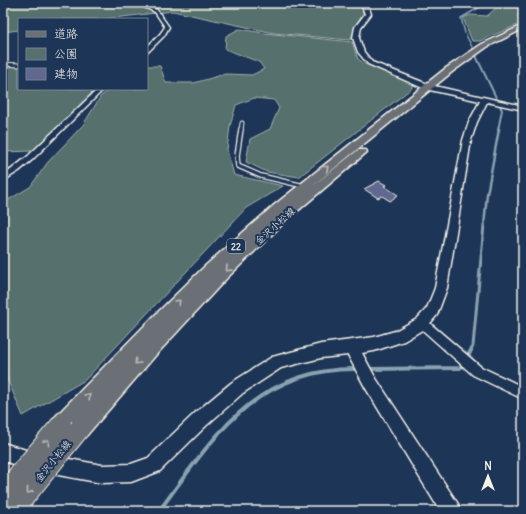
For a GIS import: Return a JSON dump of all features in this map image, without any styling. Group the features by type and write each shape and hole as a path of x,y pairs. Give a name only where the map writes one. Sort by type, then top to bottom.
{"main road":[{"name":"金沢小松線","path":"13,511 71,426 124,357 182,298 304,186 480,52 493,40 523,27"},
{"name":"金沢小松線","path":"480,52 523,32"},
{"name":"金沢小松線","path":"3,493 129,370 271,227 433,88"}],"street":[{"path":"137,3 156,11 168,27 148,49"},
{"path":"364,3 368,14 357,28 355,35 364,58 370,63 433,88 523,108"},
{"path":"148,43 153,44"},
{"path":"3,179 14,172 31,157 100,90"},
{"path":"3,452 36,462 102,474 130,473 154,465 200,419 237,388 277,362 321,351 354,352 399,336 422,323 432,311 441,288 467,140 473,122 485,100"},
{"path":"422,323 477,372 523,392"},
{"path":"354,352 370,382 451,511"}],"lane":[{"path":"3,64 18,65"},
{"path":"242,123 237,156 238,166 245,172 258,176 285,180 304,186"}],"green space":[{"path":"3,3 360,3 363,12 350,40 274,33 173,11 114,18 18,18 18,30 3,32"},
{"path":"523,6 523,13 517,15 522,23 480,41 472,41 463,18 470,15 487,16 497,7"},
{"path":"239,29 352,42 358,59 365,64 412,84 412,88 299,177 267,172 246,162 250,139 270,129 279,108 274,100 254,98 236,105 230,126 227,150 234,175 283,186 246,208 85,380 23,416 3,369 3,203 30,187 48,162 83,125 101,96 110,90 148,90 148,66 160,66 166,83 194,83 225,74 252,75 264,69 259,62 225,49 226,36"},
{"path":"3,65 18,65 18,90 95,90 33,151 3,152"}],"building":[{"path":"379,181 398,195 390,201 382,196 378,198 364,189"}],"waterway":[{"path":"477,57 465,33 461,18 487,3"},
{"path":"476,56 502,110 498,130"},
{"path":"484,226 487,194 499,129"},
{"path":"471,351 473,346 484,225"},
{"path":"467,359 471,350"},
{"path":"368,369 460,368 465,364"},
{"path":"159,511 219,433 240,412 264,394 291,380 322,372 358,369"}]}
